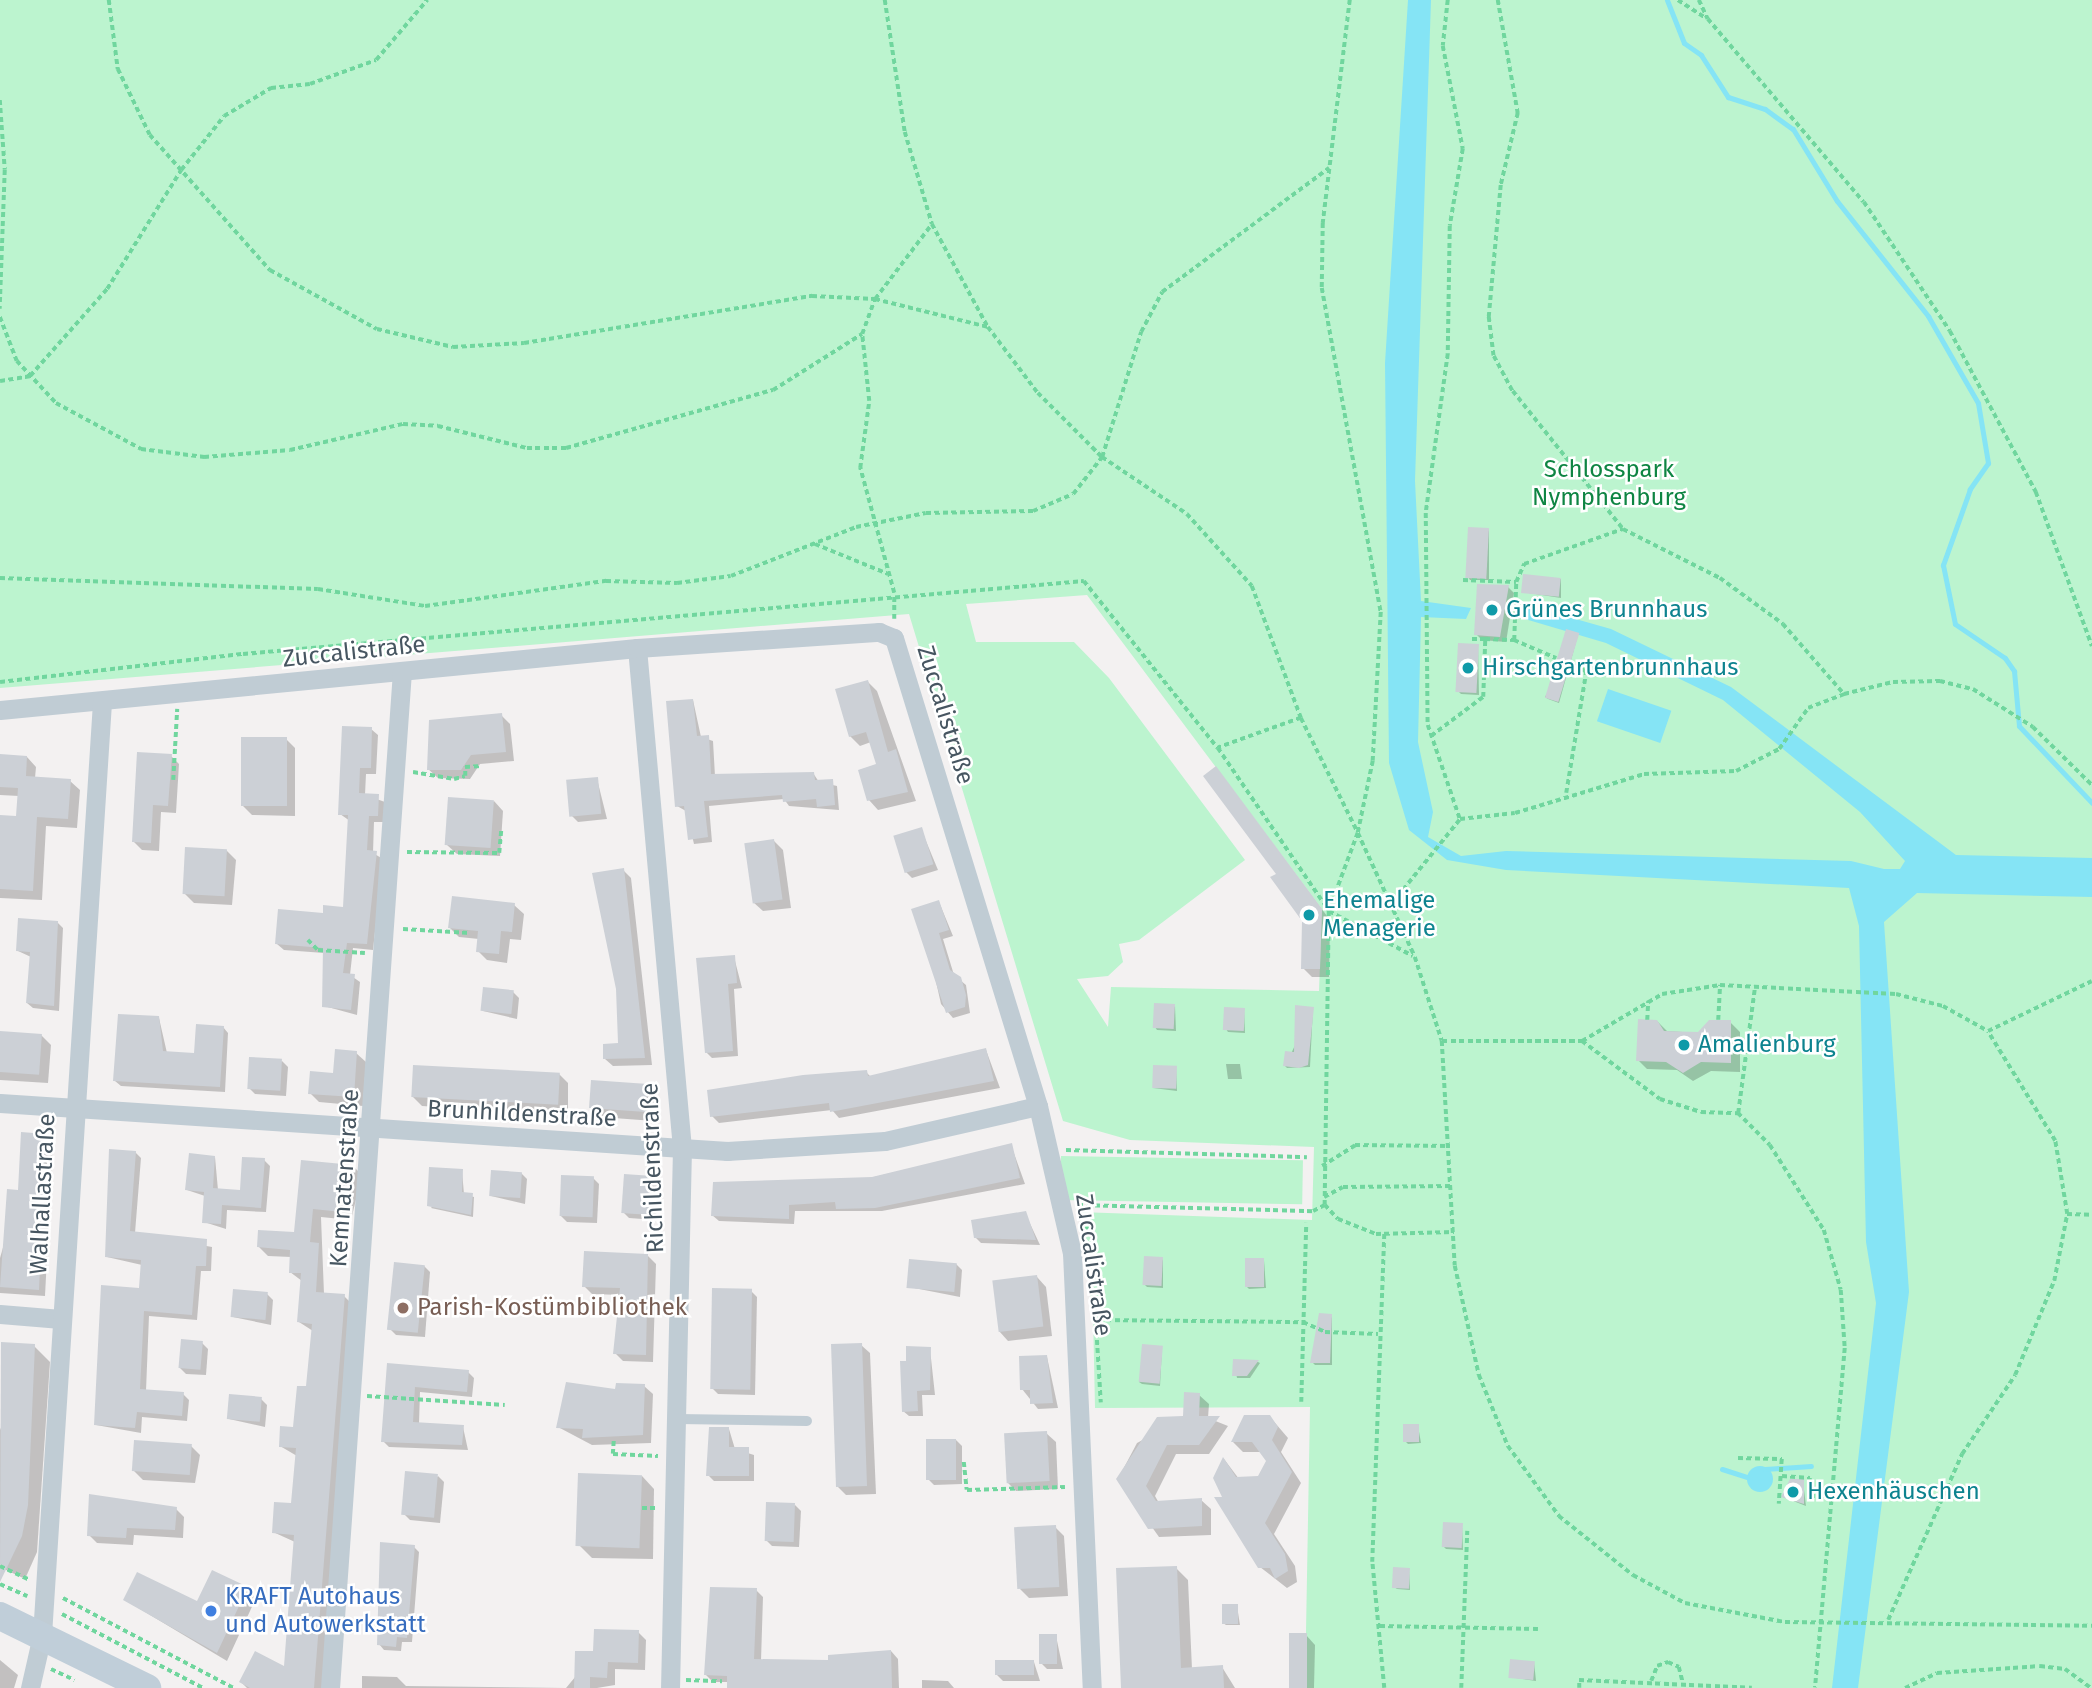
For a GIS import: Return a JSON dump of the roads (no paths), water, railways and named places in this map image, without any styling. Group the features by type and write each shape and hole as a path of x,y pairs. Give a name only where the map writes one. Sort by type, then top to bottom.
{"main road":[{"path":"0,1616 147,1688"}],"street":[{"name":"Zuccalistraße","path":"0,710 637,648 879,632 894,638 1038,1106 1061,1205 1078,1298 1091,1688"},
{"name":"Richildenstraße","path":"637,648 682,1148 670,1684"},
{"name":"Kemnatenstraße","path":"330,1688 374,1129 402,671"},
{"name":"Walhallastraße","path":"30,1688 42,1635 40,1602 102,701"},
{"name":"Brunhildenstraße","path":"0,1102 682,1148 845,1146 1038,1106"},
{"path":"0,1314 61,1319"}],"lane":[{"path":"678,1419 807,1421"}],"water":[{"path":"1408,0 1431,0 1415,481 1421,601 1471,608 1466,619 1421,617 1418,742 1433,812 1428,837 1461,856 1506,851 1851,861 1884,869 1900,869 1905,861 1860,812 1723,700 1606,643 1525,619 1526,605 1611,629 1731,687 1956,855 2092,858 2092,897 1917,893 1884,922 1909,1292 1858,1688 1832,1688 1876,1303 1866,1242 1859,926 1849,888 1506,870 1447,860 1409,830 1389,763 1385,363"},
{"path":"1608,689 1671,711 1660,743 1597,721"},
{"path":"1760,1466 1769,1470 1773,1479 1769,1488 1760,1492 1751,1488 1747,1479 1751,1470"}],"waterway":[{"path":"1667,0 1684,43 1701,55 1728,97 1765,109 1793,129 1837,201 1928,316 1978,403 1988,463 1970,489 1943,565 1955,624 2005,658 2014,671 2019,726 2092,803"},
{"path":"1765,1469 1811,1466"},
{"path":"1722,1469 1750,1478"}],"place":[{"name":"Grünes Brunnhaus","path":"1492,610"},
{"name":"Hirschgartenbrunnhaus","path":"1468,668"},
{"name":"Ehemalige Menagerie","path":"1309,915"},
{"name":"Amalienburg","path":"1684,1045"},
{"name":"Parish-Kostümbibliothek","path":"403,1308"},
{"name":"Hexenhäuschen","path":"1793,1492"},
{"name":"KRAFT Autohaus und Autowerkstatt","path":"211,1611"}],"park label":[{"name":"Schlosspark Nymphenburg","path":"1609,484"}]}
